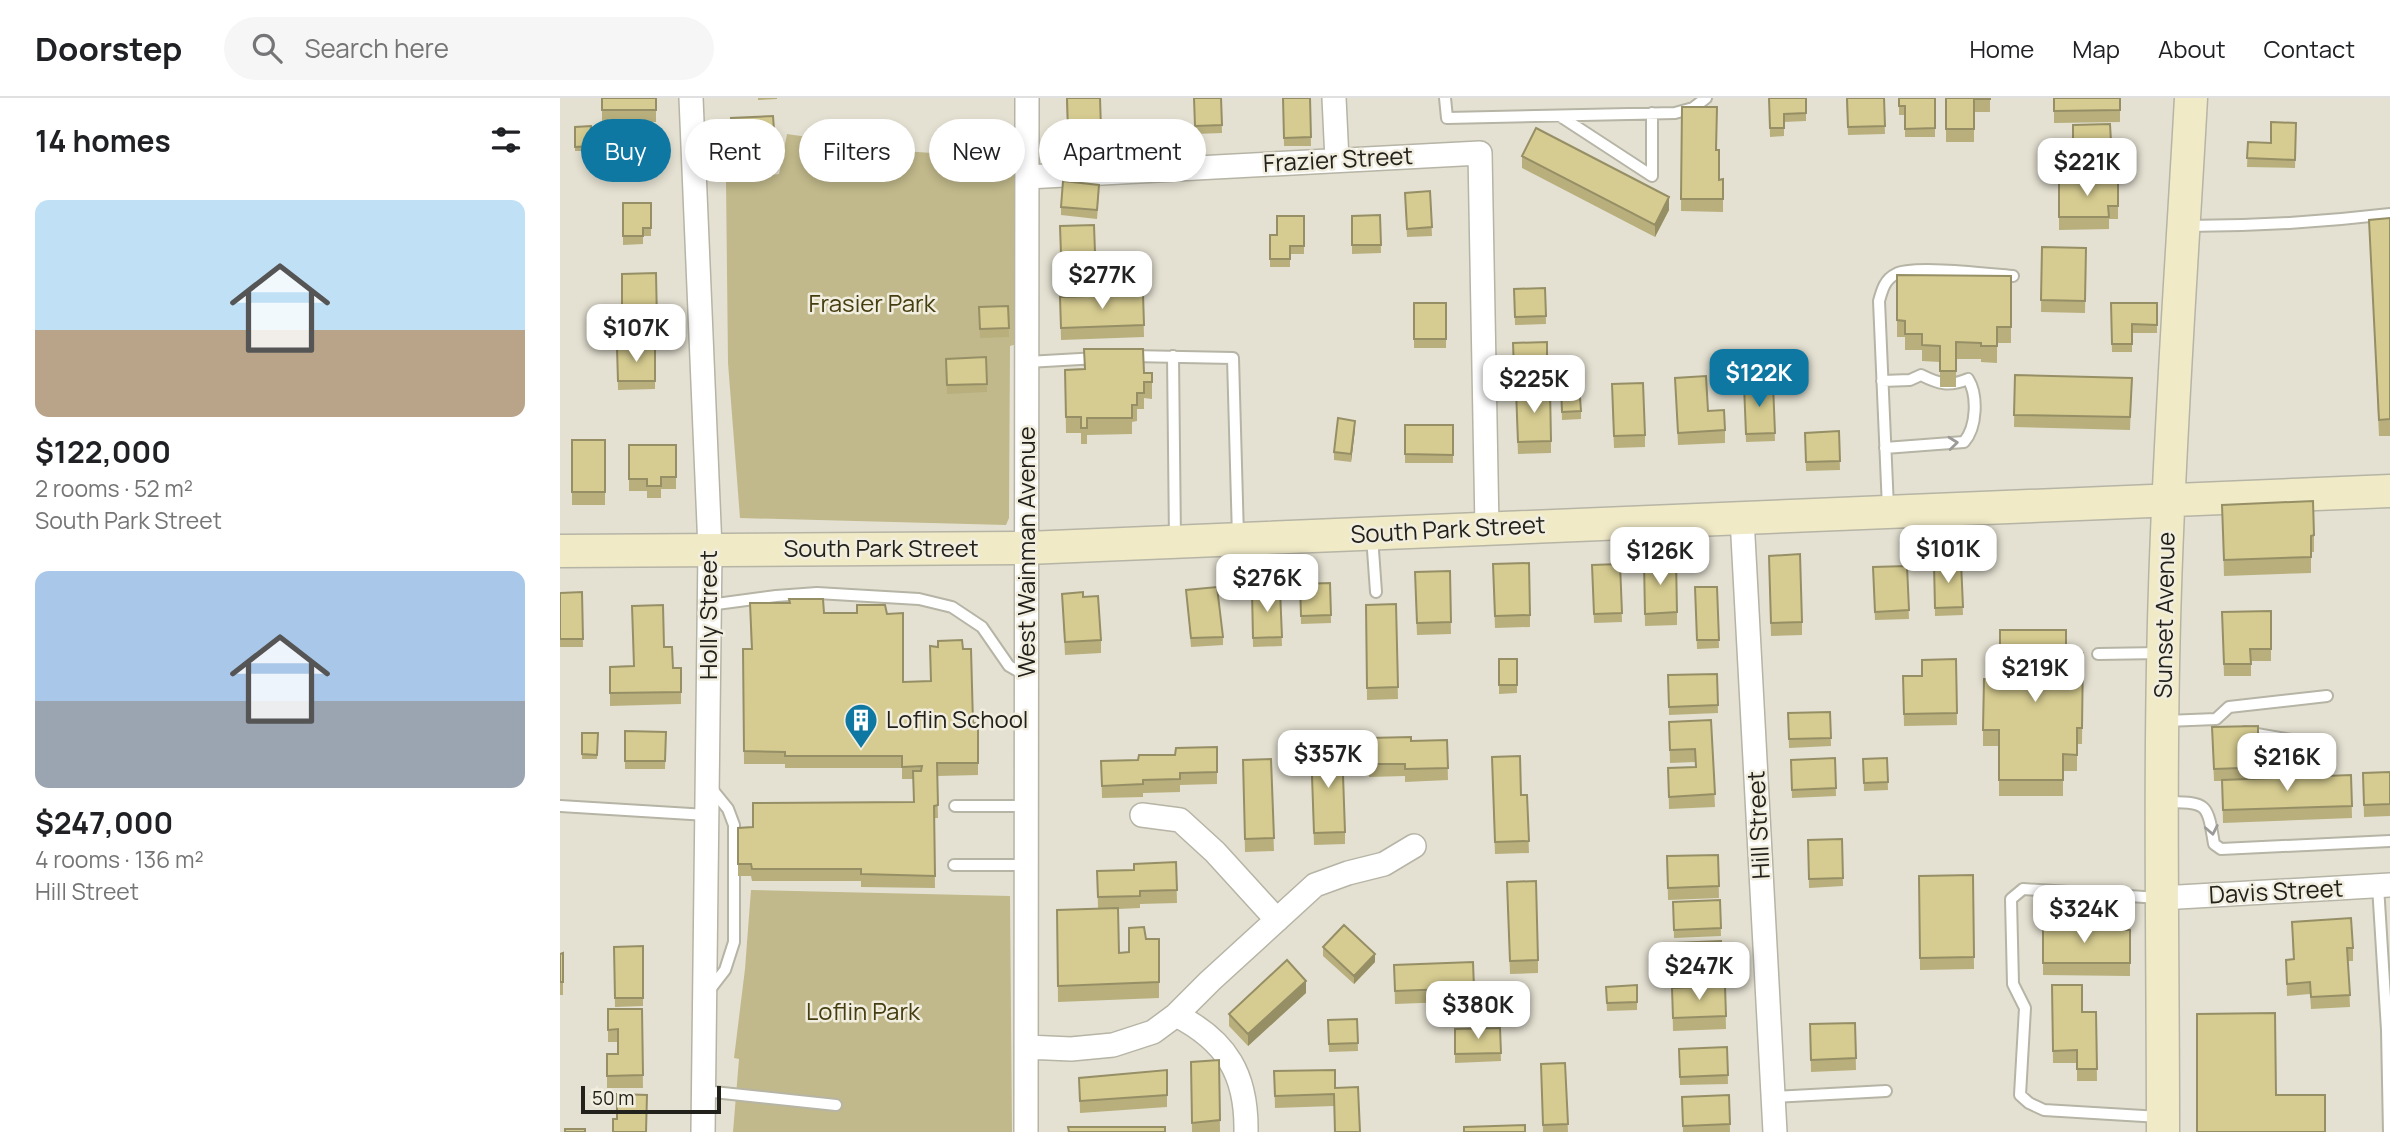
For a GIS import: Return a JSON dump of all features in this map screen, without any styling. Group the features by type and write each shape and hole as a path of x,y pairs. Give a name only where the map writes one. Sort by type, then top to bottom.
{"main road":[{"name":"Sunset Avenue","path":"2163,1124 2161,898 2168,500 2190,98"},
{"name":"South Park Street","path":"560,551 1027,548 2390,491"}],"street":[{"name":"Holly Street","path":"691,98 710,549 703,1132"},
{"name":"West Wainman Avenue","path":"1026,1132 1027,98"},
{"path":"1334,98 1337,160"},
{"name":"Frazier Street","path":"1027,177 1480,153 1487,528"},
{"name":"Hill Street","path":"1742,518 1775,1132"},
{"path":"1142,815 1180,820 1215,852 1277,920"},
{"path":"1026,1047 1071,1049 1113,1045 1153,1032 1176,1015 1315,885 1384,864 1414,846"},
{"name":"Davis Street","path":"2161,898 2384,886"},
{"path":"1176,1015 1195,1024 1217,1044 1236,1069 1244,1098 1246,1132"}],"lane":[{"path":"1446,98 1447,118 1675,113 1693,108 1706,98"},
{"path":"1560,116 1652,176 1652,113"},
{"path":"2184,226 2330,220 2390,214"},
{"path":"1888,512 1879,301 1887,280 1895,274 1913,270 2012,276"},
{"path":"1027,362 1173,356 1233,358 1238,540"},
{"path":"1173,356 1175,543"},
{"path":"1882,381 1910,380 1932,371 1940,371"},
{"path":"1885,448 1964,442 1968,438 1975,401 1973,387 1968,379 1956,371"},
{"path":"1922,375 1940,385 1956,384 1968,379"},
{"path":"1372,534 1376,592"},
{"path":"709,605 817,593 919,599 952,607 982,627 1009,666 1027,676"},
{"path":"2098,654 2164,653"},
{"path":"2163,722 2216,719 2229,707 2327,696"},
{"path":"2216,719 2230,730 2268,734 2328,746"},
{"path":"705,996 724,970 734,942 734,824 728,810 707,783"},
{"path":"2162,802 2198,803 2208,811 2214,844 2221,849 2390,841"},
{"path":"560,806 707,815"},
{"path":"955,806 1027,806"},
{"path":"954,865 1027,865"},
{"path":"2384,886 2389,1132"},
{"path":"2161,898 2023,889 2011,899 2011,963 2013,984 2025,1008 2020,1095 2044,1110 2163,1124"},
{"path":"704,1091 836,1104"},
{"path":"1773,1097 1886,1091"}],"green space":[{"name":"Frasier Park","path":"787,134 799,136 799,182 915,182 915,152 929,153 929,182 1018,182 1017,344 1010,346 1009,518 1006,525 740,518 728,363 726,182 785,182"},
{"name":"Loflin Park","path":"751,890 1010,896 1012,1132 733,1132 739,1059 734,1058"}],"building":[{"path":"602,98 656,98 656,110 602,110"},
{"path":"1067,98 1100,98 1101,119 1068,119"},
{"path":"1194,98 1221,98 1222,125 1206,126 1206,119 1195,119"},
{"path":"1283,98 1310,98 1311,137 1284,138"},
{"path":"1769,98 1806,98 1806,113 1784,114 1784,128 1770,128"},
{"path":"1847,98 1884,98 1885,126 1848,127"},
{"path":"1899,98 1935,98 1935,128 1905,129 1905,106 1899,106"},
{"path":"1946,98 1990,99 1974,99 1974,129 1946,129"},
{"path":"2054,98 2120,98 2120,110 2054,111"},
{"path":"1682,107 1717,107 1716,150 1719,150 1719,180 1723,179 1723,199 1681,199"},
{"path":"773,116 773,119 731,119"},
{"path":"2271,122 2296,123 2295,160 2247,158 2248,142 2271,143"},
{"path":"2110,124 2112,159 2081,160 2081,145 2073,146 2073,125"},
{"path":"575,127 581,127 581,147 575,147"},
{"path":"1536,128 1669,197 1655,225 1522,156"},
{"path":"2118,180 2118,206 2108,206 2109,217 2059,217 2059,181"},
{"path":"1063,182 1099,185 1097,210 1061,207"},
{"path":"1430,191 1432,227 1407,229 1405,193"},
{"path":"623,203 651,203 651,228 643,228 643,236 623,236"},
{"path":"1380,215 1381,245 1352,245 1352,216"},
{"path":"1277,216 1304,216 1304,246 1290,246 1290,259 1270,259 1270,235 1277,235"},
{"path":"2390,218 2390,419 2379,420 2369,220"},
{"path":"1094,225 1095,253 1061,254 1060,226"},
{"path":"2042,247 2086,248 2085,301 2041,300"},
{"path":"656,273 657,322 622,323 622,274"},
{"path":"1897,275 2011,276 2011,327 1997,327 1997,346 1956,342 1956,371 1940,371 1940,346 1922,345 1922,334 1905,334 1905,321 1897,320"},
{"path":"1545,288 1546,316 1515,317 1514,289"},
{"path":"1143,294 1144,325 1061,328 1060,297"},
{"path":"1414,303 1446,303 1446,339 1414,339"},
{"path":"2111,303 2157,303 2157,325 2132,324 2132,344 2112,344"},
{"path":"1008,306 1009,328 980,329 979,307"},
{"path":"1547,342 1547,369 1514,370 1513,343"},
{"path":"655,347 655,381 618,381 617,348"},
{"path":"1084,349 1143,349 1144,373 1152,373 1152,382 1144,382 1144,393 1137,393 1137,405 1132,405 1132,418 1087,418 1087,428 1081,428 1081,417 1066,417 1065,370 1085,369"},
{"path":"986,357 987,384 947,385 946,359"},
{"path":"2015,375 2132,378 2130,417 2014,415"},
{"path":"1706,376 1708,411 1724,410 1725,430 1678,433 1675,378"},
{"path":"1643,383 1645,435 1614,436 1612,384"},
{"path":"1773,384 1775,433 1746,434 1744,385"},
{"path":"1579,385 1581,411 1562,412 1561,386"},
{"path":"1550,389 1551,441 1518,442 1516,390"},
{"path":"1338,418 1355,421 1351,454 1334,452"},
{"path":"1405,425 1453,425 1453,455 1405,454"},
{"path":"1839,431 1840,461 1806,462 1805,433"},
{"path":"572,440 605,440 605,492 572,492"},
{"path":"629,445 676,445 676,477 661,477 661,486 647,486 647,479 629,479"},
{"path":"2313,501 2314,535 2311,536 2311,557 2224,560 2222,505"},
{"path":"1800,554 1802,622 1771,623 1769,556"},
{"path":"1676,560 1677,612 1645,614 1644,561"},
{"path":"1961,562 1963,607 1935,608 1934,563"},
{"path":"1529,563 1530,615 1495,616 1493,564"},
{"path":"1620,564 1622,613 1594,614 1592,565"},
{"path":"1907,566 1909,610 1875,612 1873,567"},
{"path":"1450,571 1451,622 1417,623 1415,572"},
{"path":"1330,583 1331,615 1301,616 1300,584"},
{"path":"1217,587 1223,637 1191,638 1186,590"},
{"path":"1695,587 1717,587 1719,640 1697,640"},
{"path":"1280,590 1282,637 1253,638 1252,591"},
{"path":"582,592 583,639 560,639 560,593"},
{"path":"1083,592 1083,597 1098,596 1101,640 1065,642 1062,594"},
{"name":"Loflin School","path":"789,599 823,599 824,613 857,613 857,605 885,605 887,614 903,613 903,682 931,681 930,646 938,647 938,641 962,640 963,649 971,649 973,723 978,723 978,763 937,763 938,805 934,806 935,876 861,874 861,869 752,869 751,864 738,864 738,828 753,827 753,803 914,802 913,771 921,771 922,766 902,767 902,756 785,756 785,752 744,751 743,649 752,649 750,603 790,603"},
{"path":"1396,604 1398,687 1367,688 1366,605"},
{"path":"663,605 664,647 672,647 673,668 681,668 681,692 610,693 610,667 634,666 632,606"},
{"path":"2271,611 2271,649 2250,649 2251,664 2224,664 2222,612"},
{"path":"2000,630 2066,630 2066,653 2083,653 2082,728 2077,728 2077,755 2063,754 2063,780 1999,780 1999,730 1983,730 1984,679 2000,679"},
{"path":"1499,659 1517,659 1517,685 1499,685"},
{"path":"1956,659 1957,713 1904,714 1903,676 1922,676 1922,660"},
{"path":"1717,674 1718,705 1669,707 1668,675"},
{"path":"1830,712 1831,738 1789,739 1788,713"},
{"path":"1711,720 1715,794 1669,797 1668,768 1696,767 1695,749 1670,750 1669,722"},
{"path":"2258,726 2258,743 2267,742 2268,767 2214,769 2212,727"},
{"path":"625,731 666,732 665,761 625,761"},
{"path":"582,733 598,733 597,755 582,754"},
{"path":"1411,737 1411,741 1447,740 1448,768 1405,769 1405,764 1369,764 1368,738"},
{"path":"1342,746 1345,832 1314,833 1311,747"},
{"path":"1217,747 1217,772 1180,773 1180,779 1143,780 1143,784 1102,786 1101,761 1138,760 1139,755 1175,755 1176,748"},
{"path":"1520,756 1521,795 1527,795 1529,841 1495,842 1492,757"},
{"path":"1835,758 1836,788 1792,790 1791,760"},
{"path":"1887,758 1888,782 1864,783 1863,759"},
{"path":"1271,759 1274,838 1245,839 1243,760"},
{"path":"2390,772 2390,804 2364,805 2363,773"},
{"path":"2351,775 2352,806 2223,810 2222,780"},
{"path":"1842,839 1843,878 1809,879 1808,840"},
{"path":"1718,855 1719,886 1668,888 1667,856"},
{"path":"1176,862 1177,890 1140,891 1140,896 1098,897 1097,871 1134,870 1134,864"},
{"path":"1973,875 1974,957 1920,958 1919,876"},
{"path":"1536,881 1538,960 1510,961 1507,882"},
{"path":"1720,900 1721,928 1674,930 1673,902"},
{"path":"1118,908 1119,953 1129,952 1129,928 1144,927 1146,939 1159,939 1159,982 1058,986 1057,910"},
{"path":"2054,915 2077,930 2130,930 2130,963 2043,963 2043,928 2046,928"},
{"path":"2351,918 2353,948 2347,948 2350,995 2311,997 2310,982 2287,984 2286,960 2294,959 2292,922"},
{"path":"1344,925 1375,954 1354,976 1323,947"},
{"path":"1721,941 1722,973 1675,974 1674,943"},
{"path":"643,946 643,998 615,998 614,947"},
{"path":"563,953 563,982 560,982 560,954"},
{"path":"1287,960 1306,981 1248,1034 1229,1014"},
{"path":"1473,962 1474,988 1395,991 1394,965"},
{"path":"1637,985 1637,1002 1607,1003 1606,987"},
{"path":"2052,985 2082,985 2082,1012 2096,1012 2097,1069 2077,1069 2077,1050 2053,1051"},
{"path":"1725,986 1726,1016 1673,1018 1672,988"},
{"path":"608,1009 642,1009 643,1075 607,1076 607,1054 618,1054 618,1029 608,1030"},
{"path":"2275,1013 2276,1095 2325,1095 2325,1132 2197,1132 2197,1014"},
{"path":"1357,1019 1358,1043 1329,1044 1328,1020"},
{"path":"1855,1023 1856,1058 1811,1060 1810,1024"},
{"path":"1500,1028 1501,1053 1455,1054 1455,1029"},
{"path":"1727,1047 1728,1075 1680,1077 1679,1049"},
{"path":"1219,1060 1220,1120 1192,1123 1191,1062"},
{"path":"1565,1063 1568,1124 1543,1125 1541,1064"},
{"path":"1167,1070 1167,1095 1080,1101 1079,1078"},
{"path":"1335,1070 1335,1088 1358,1087 1360,1132 1335,1132 1334,1094 1275,1096 1274,1071"},
{"path":"617,1094 647,1095 646,1132 613,1132 613,1119 617,1119"},
{"path":"1729,1095 1730,1124 1683,1126 1682,1097"},
{"path":"1525,1125 1525,1132 1464,1132 1464,1127"},
{"path":"1068,1127 1165,1127 1165,1132 1069,1132"},
{"path":"565,1129 585,1129 585,1132 565,1132"}],"place":[{"name":"Loflin School","path":"861,750"}]}
